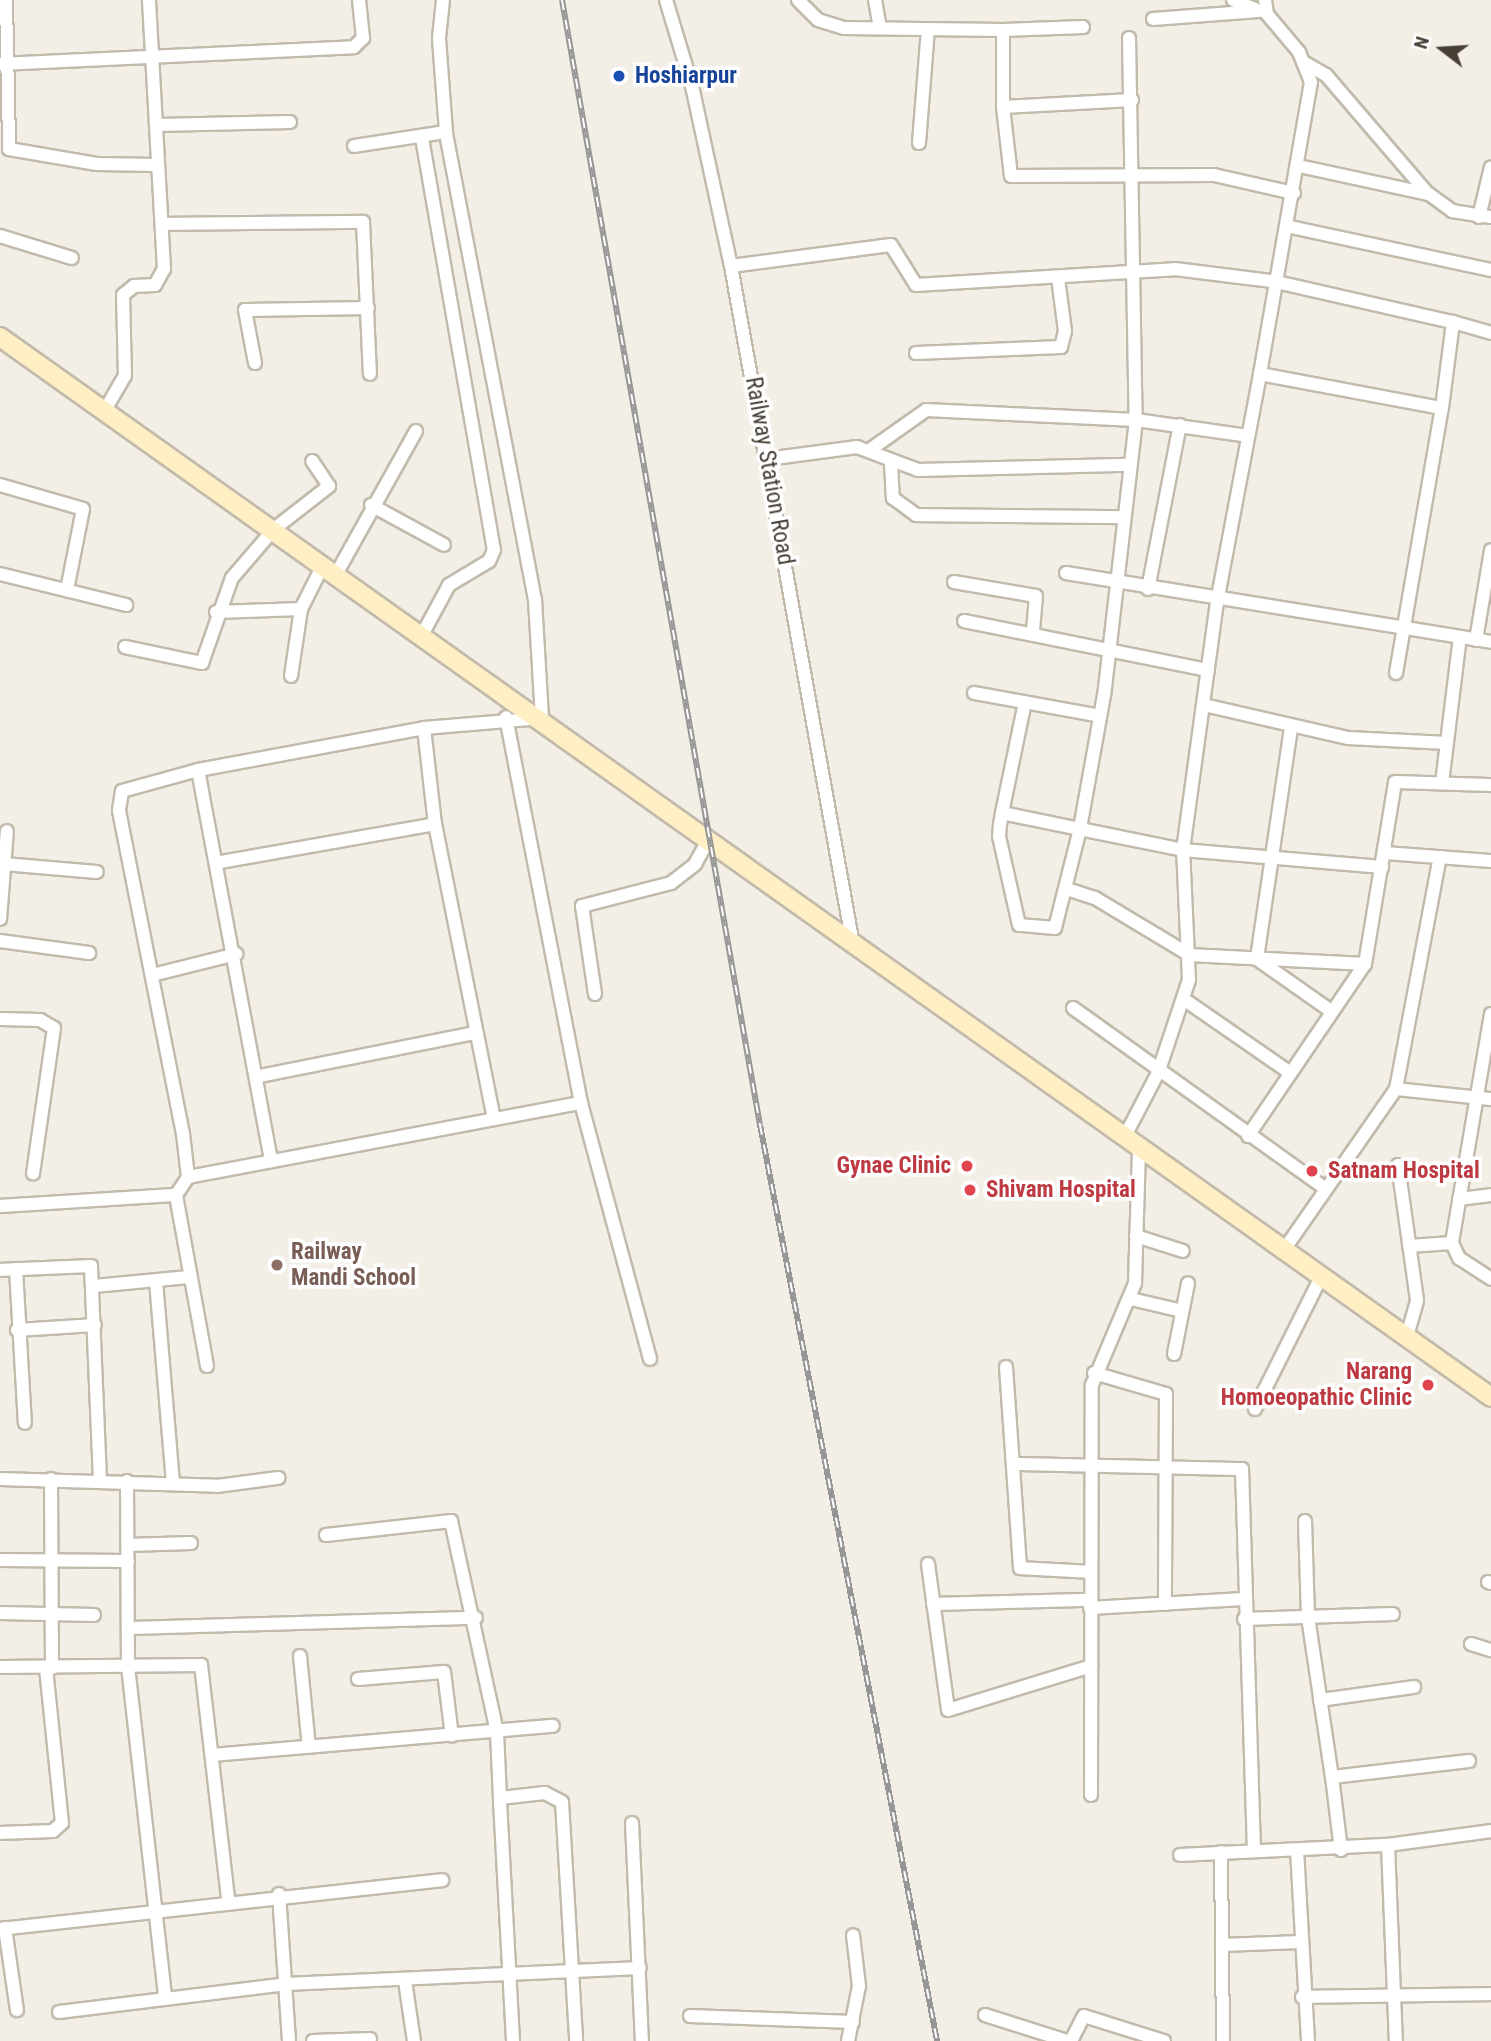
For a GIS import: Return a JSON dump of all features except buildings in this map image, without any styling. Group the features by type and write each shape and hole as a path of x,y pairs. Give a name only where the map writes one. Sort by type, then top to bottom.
{"main road":[{"path":"0,337 274,530 329,572 542,718 853,946 1286,1247 1321,1277 1491,1397"}],"street":[{"path":"6,0 3,64 8,142 15,154 158,166"},
{"path":"105,410 125,376 123,295 163,277 163,224 149,0"},
{"path":"3,64 152,54 354,47 363,38 359,0"},
{"path":"207,1366 176,1195 188,1177 120,800 130,785 198,770 424,728 506,718 542,718 535,600 446,132 439,38 443,0"},
{"name":"Railway Station Road","path":"666,0 692,86 731,266 853,946"},
{"path":"798,0 825,24 880,28 1003,30 1083,27"},
{"path":"876,0 880,28"},
{"path":"1233,0 1264,8 1306,63 1326,75 1429,194 1452,211 1485,217 1491,167"},
{"path":"1153,19 1264,8"},
{"path":"919,144 928,29"},
{"path":"1003,30 1003,107 1008,170 1017,179 1214,175 1294,193"},
{"path":"1025,702 1002,813 1000,844 1019,925 1055,928 1067,889 1080,828 1100,716 1119,583 1129,465 1136,420 1138,270 1132,175 1129,38"},
{"path":"1091,1795 1090,1466 1094,1373 1131,1299 1136,1236 1132,1141 1185,1000 1190,955 1183,850 1217,602 1260,374 1272,281 1299,166 1310,95 1306,63"},
{"path":"1003,107 1132,100"},
{"path":"157,125 290,122"},
{"path":"354,146 422,138 446,132"},
{"path":"422,138 495,550 489,561 449,585 422,635"},
{"path":"1299,166 1429,194"},
{"path":"163,224 362,221 370,374"},
{"path":"1286,226 1491,271"},
{"path":"0,236 72,258"},
{"path":"731,266 891,245 916,285 1058,278 1138,270 1272,281 1491,333"},
{"path":"916,353 1061,347 1065,331 1058,278"},
{"path":"255,363 245,310 368,307"},
{"path":"1396,673 1406,630 1443,408 1453,322"},
{"path":"1260,374 1443,408"},
{"path":"767,459 871,449 926,410 1136,420 1248,436"},
{"path":"1148,589 1180,425"},
{"path":"291,676 301,609 329,572 416,431"},
{"path":"871,449 891,463 932,470 1129,465"},
{"path":"125,647 202,663 216,612 232,578 274,530 329,486 312,461"},
{"path":"891,463 893,498 916,515 1124,517"},
{"path":"0,485 86,514 67,590"},
{"path":"371,505 444,545"},
{"path":"1476,640 1491,551"},
{"path":"1066,573 1217,602 1491,642"},
{"path":"0,574 126,605"},
{"path":"954,582 1036,596 1033,633"},
{"path":"216,612 301,609"},
{"path":"964,621 1109,647 1208,670"},
{"path":"1443,783 1460,637"},
{"path":"974,693 1100,716"},
{"path":"1204,705 1291,728 1447,744"},
{"path":"506,718 582,1103 650,1359"},
{"path":"424,728 435,824 494,1118"},
{"path":"1257,959 1268,860 1291,728"},
{"path":"198,770 220,862 260,1076 271,1161"},
{"path":"1248,1136 1365,964 1395,782 1491,785"},
{"path":"1002,813 1183,850 1268,860 1382,867"},
{"path":"220,862 435,824"},
{"path":"0,919 7,831"},
{"path":"595,994 582,906 671,883 695,864 708,841"},
{"path":"1385,853 1491,861"},
{"path":"1286,1247 1323,1187 1396,1089 1440,857"},
{"path":"4,864 97,872"},
{"path":"1067,889 1107,904 1190,955 1365,964"},
{"path":"0,942 89,953"},
{"path":"152,975 236,954"},
{"path":"1257,959 1331,1011"},
{"path":"1185,1000 1289,1072"},
{"path":"1073,1008 1158,1073 1323,1187"},
{"path":"1491,1014 1452,1243 1460,1258 1491,1279"},
{"path":"0,1018 40,1020 54,1028 33,1173"},
{"path":"260,1076 476,1033"},
{"path":"1396,1089 1475,1101 1491,1098"},
{"path":"188,1177 582,1103"},
{"path":"1398,1165 1417,1309 1407,1336"},
{"path":"0,1206 176,1195"},
{"path":"1460,1199 1491,1195"},
{"path":"1136,1236 1183,1251"},
{"path":"1409,1247 1452,1243"},
{"path":"0,1269 87,1263 94,1286 100,1478"},
{"path":"16,1269 17,1330 25,1423"},
{"path":"94,1286 189,1277"},
{"path":"1255,1409 1321,1277"},
{"path":"156,1281 173,1483"},
{"path":"1174,1354 1188,1283"},
{"path":"1131,1299 1182,1311"},
{"path":"17,1330 95,1325"},
{"path":"1006,1367 1020,1568 1091,1572"},
{"path":"1094,1373 1166,1394 1168,1465 1165,1604"},
{"path":"1014,1464 1168,1465 1242,1469 1243,1599 1254,1850"},
{"path":"0,1479 100,1478 217,1486 278,1478"},
{"path":"0,1833 53,1831 62,1824 49,1668 51,1479"},
{"path":"127,1481 128,1666 165,1998"},
{"path":"326,1535 447,1518 476,1618 497,1732 507,1973 513,2041"},
{"path":"1305,1521 1308,1617 1341,1850"},
{"path":"128,1545 191,1543"},
{"path":"0,1560 128,1561"},
{"path":"928,1564 948,1710 1091,1666"},
{"path":"933,1604 1165,1604 1243,1599"},
{"path":"0,1613 94,1615"},
{"path":"1244,1619 1392,1614"},
{"path":"129,1628 476,1618"},
{"path":"1471,1644 1491,1650"},
{"path":"300,1656 309,1747"},
{"path":"0,1667 201,1665 228,1899"},
{"path":"358,1679 444,1672 452,1736"},
{"path":"1320,1700 1414,1687"},
{"path":"212,1755 553,1726"},
{"path":"1332,1777 1469,1761"},
{"path":"500,1798 545,1793 562,1802 568,1969 576,2041"},
{"path":"632,1823 642,2041"},
{"path":"1180,1855 1254,1850 1341,1850 1491,1831"},
{"path":"1388,1844 1396,2041"},
{"path":"1297,1850 1301,1997 1308,2041"},
{"path":"1221,1852 1223,2041"},
{"path":"17,2010 3,1929 228,1899 442,1880"},
{"path":"279,1894 289,2041"},
{"path":"848,2041 859,1986 853,1935"},
{"path":"1222,1945 1300,1942"},
{"path":"59,2012 286,1984 405,1981 568,1969 640,1968"},
{"path":"405,1981 414,2041"},
{"path":"1301,1997 1491,1994"},
{"path":"985,2015 1069,2041 1084,2016 1164,2041"},
{"path":"690,2016 853,2022"},
{"path":"313,2041 370,2039"}],"railway":[{"path":"562,0 760,1125 937,2041"}],"place":[{"name":"Hoshiarpur","path":"619,76"},
{"name":"Gynae Clinic","path":"967,1166"},
{"name":"Satnam Hospital","path":"1312,1171"},
{"name":"Shivam Hospital","path":"970,1190"},
{"name":"Railway Mandi School","path":"277,1265"},
{"name":"Narang Homoeopathic Clinic","path":"1428,1385"}]}
